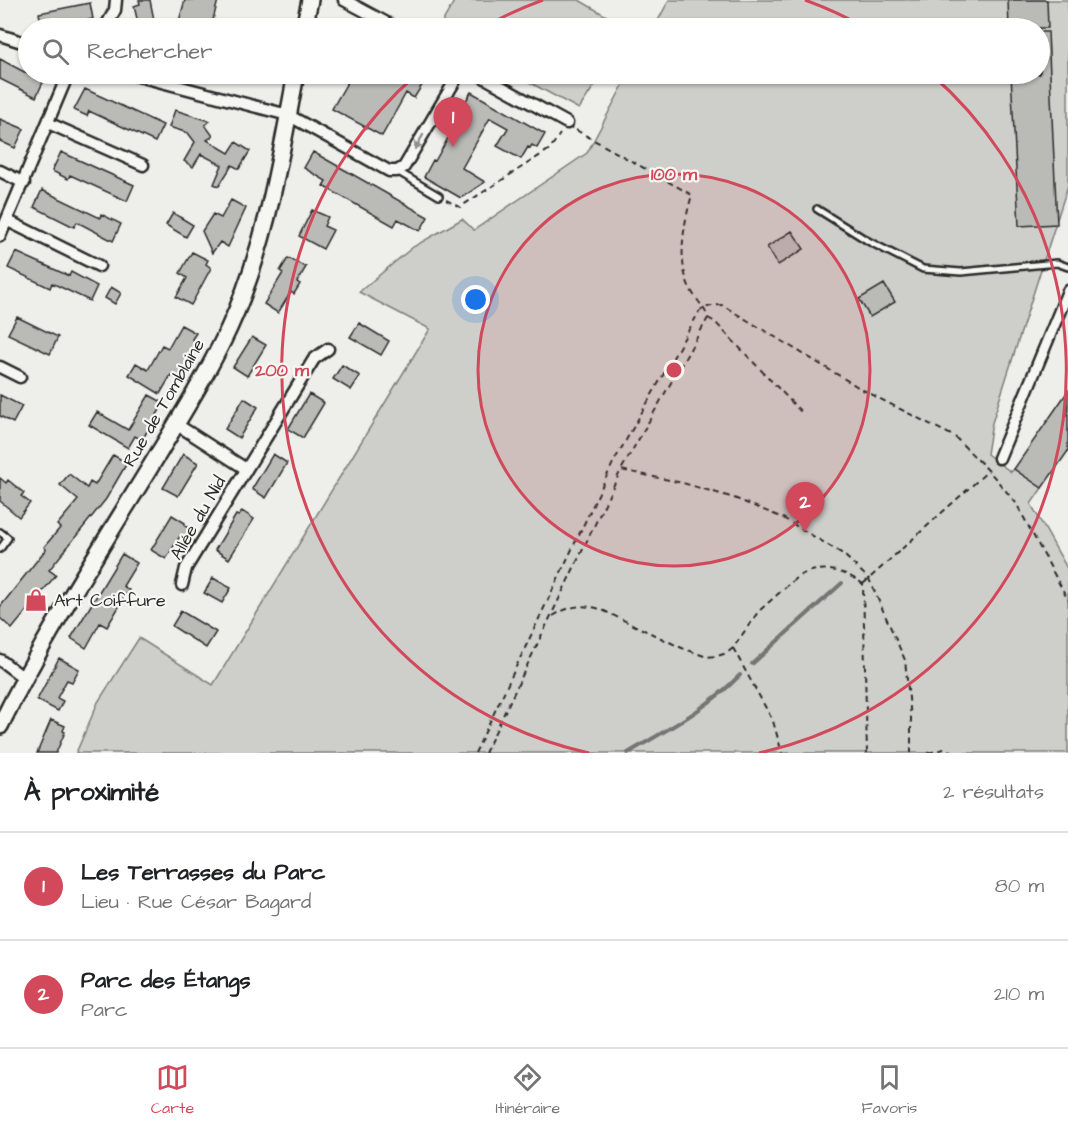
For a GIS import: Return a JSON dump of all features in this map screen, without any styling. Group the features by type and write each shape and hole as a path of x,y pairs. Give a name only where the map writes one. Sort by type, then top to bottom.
{"main road":[{"path":"306,18 310,0"},
{"name":"Rue de Tomblaine","path":"0,726 39,648 217,353 240,302 264,230 294,84"}],"street":[{"path":"111,18 116,10 116,0"},
{"path":"344,0 377,18"},
{"path":"0,35 18,41"},
{"path":"0,236 64,84"},
{"path":"169,84 288,115 389,171 397,171 405,167 453,84"},
{"path":"496,84 567,123"},
{"path":"48,123 143,165"},
{"path":"0,171 24,183"},
{"path":"8,221 99,266"},
{"path":"999,458 1068,291"},
{"name":"Allée du Nid","path":"182,585 186,568 314,359 328,349"},
{"path":"0,368 20,377"},
{"name":"Allée du Nid","path":"176,424 246,469"},
{"path":"0,660 24,678"}],"lane":[{"path":"397,171 439,195"},
{"path":"817,209 868,241 923,269 961,272 1057,263 1068,267"},
{"path":"0,531 8,538 0,549"}],"path":[{"path":"439,195 460,207 550,149 567,123 692,195 684,223 682,246 690,289 708,318 716,322 803,414"},
{"path":"475,753 613,463 699,312 712,305 722,305 863,390 955,437 989,471 1016,503 1068,600"},
{"path":"485,753 621,470 708,318"},
{"path":"862,585 989,471 999,458"},
{"path":"621,470 683,483 734,498 783,518 843,554 869,579 905,660 911,718 911,753"},
{"path":"550,618 568,608 586,605 600,609 682,648 707,657 727,653 733,648 758,612 783,588 805,572 824,568 851,576 862,585 867,753"},
{"path":"733,648 773,721 782,753"},
{"path":"928,753 944,749 958,753"}],"shaded area":[{"path":"455,0 579,0 610,18 445,18"},
{"path":"669,0 1068,0 1068,185 992,423 987,454 1011,472 1014,469 1042,488 1031,504 1068,570 1068,753 76,753 98,702 139,638 213,685 430,329 359,292 413,247 462,219 474,230 587,153 624,84 1050,84 1050,18 659,18"},
{"path":"533,84 595,84 579,109"}],"building":[{"path":"139,0 150,0 154,18 137,18 134,6 140,4"},
{"path":"185,0 218,0 214,18 180,18"},
{"path":"1008,0 1047,0 1048,18 1009,18"},
{"path":"90,3 93,18 40,18 39,13"},
{"path":"0,59 18,69 18,84 42,84 36,97 0,79"},
{"path":"1050,75 1057,224 1019,226 1012,84 1050,84"},
{"path":"346,84 423,84 414,98 406,93 382,136 332,109"},
{"path":"85,89 163,125 155,142 89,111 87,116 74,110"},
{"path":"471,92 545,134 537,148 532,145 528,147 521,159 497,146 508,128 490,118 462,168 485,182 461,198 424,177 464,110 461,109"},
{"path":"175,110 210,121 205,125 213,136 207,140 229,153 236,142 250,151 239,169 232,165 219,186 214,184 222,165 201,154 193,167 184,161 195,142 188,133 169,127"},
{"path":"0,119 24,129 15,148 0,141"},
{"path":"61,152 134,185 127,201 70,175 68,179 52,171"},
{"path":"313,152 428,217 420,231 398,219 394,226 323,186 326,181 304,168"},
{"path":"42,190 100,218 101,214 121,224 113,241 77,222 74,227 34,207"},
{"path":"231,200 246,208 228,247 220,242 212,253 202,231 213,214 221,218"},
{"path":"312,210 328,217 324,226 333,230 323,249 299,236"},
{"path":"173,213 193,225 186,237 166,225"},
{"path":"792,231 804,249 778,265 767,247"},
{"path":"16,252 69,276 71,272 97,286 90,301 52,283 50,288 8,268"},
{"path":"192,252 208,260 206,264 211,268 191,305 176,297 187,278 180,273"},
{"path":"288,258 306,267 297,282 300,284 294,294 291,292 278,313 264,304 283,273 280,271"},
{"path":"884,284 895,302 870,317 859,299"},
{"path":"111,287 121,293 115,304 105,298"},
{"path":"17,317 58,337 50,354 8,334"},
{"path":"359,323 389,341 381,355 350,337"},
{"path":"181,325 196,333 192,339 199,343 178,379 171,375 160,394 129,375 136,363 148,370 162,345 168,348"},
{"path":"252,337 266,345 247,376 233,367"},
{"path":"342,365 360,376 351,390 333,379"},
{"path":"1068,391 1068,451 1042,488 1014,469"},
{"path":"309,394 324,403 303,438 288,429"},
{"path":"0,395 22,406 13,423 0,416"},
{"path":"149,395 164,403 142,440 135,436 128,448 89,425 97,412 128,430"},
{"path":"244,398 258,407 239,438 225,429"},
{"path":"183,454 198,463 178,496 163,488"},
{"path":"273,454 287,463 266,498 252,489"},
{"path":"113,455 127,463 106,499 49,570 56,575 12,629 0,618 0,607 46,549 44,547 60,528 57,525 78,500 60,485 69,474 87,488 90,482 95,485"},
{"path":"0,478 6,483 8,480 24,493 21,496 30,503 19,517 0,501"},
{"path":"242,511 254,519 229,559 215,550 236,515 239,516"},
{"path":"172,515 190,529 184,539 180,536 166,559 151,550"},
{"path":"122,554 137,563 123,586 129,590 107,627 100,623 86,648 71,638"},
{"path":"213,578 231,588 222,603 204,593"},
{"path":"181,611 216,632 206,648 172,626"},
{"path":"59,658 79,669 72,682 67,680 57,698 63,701 58,711 37,700"},
{"path":"51,720 65,726 63,731 65,732 56,753 37,753"}],"waterway":[{"path":"752,664 842,583"},
{"path":"628,753 701,708 740,675"}],"place":[{"name":"Les Terrasses du Parc","path":"453,147"},
{"name":"Parc des Étangs","path":"805,532"},
{"name":"Art Coiffure","path":"36,600"}]}
